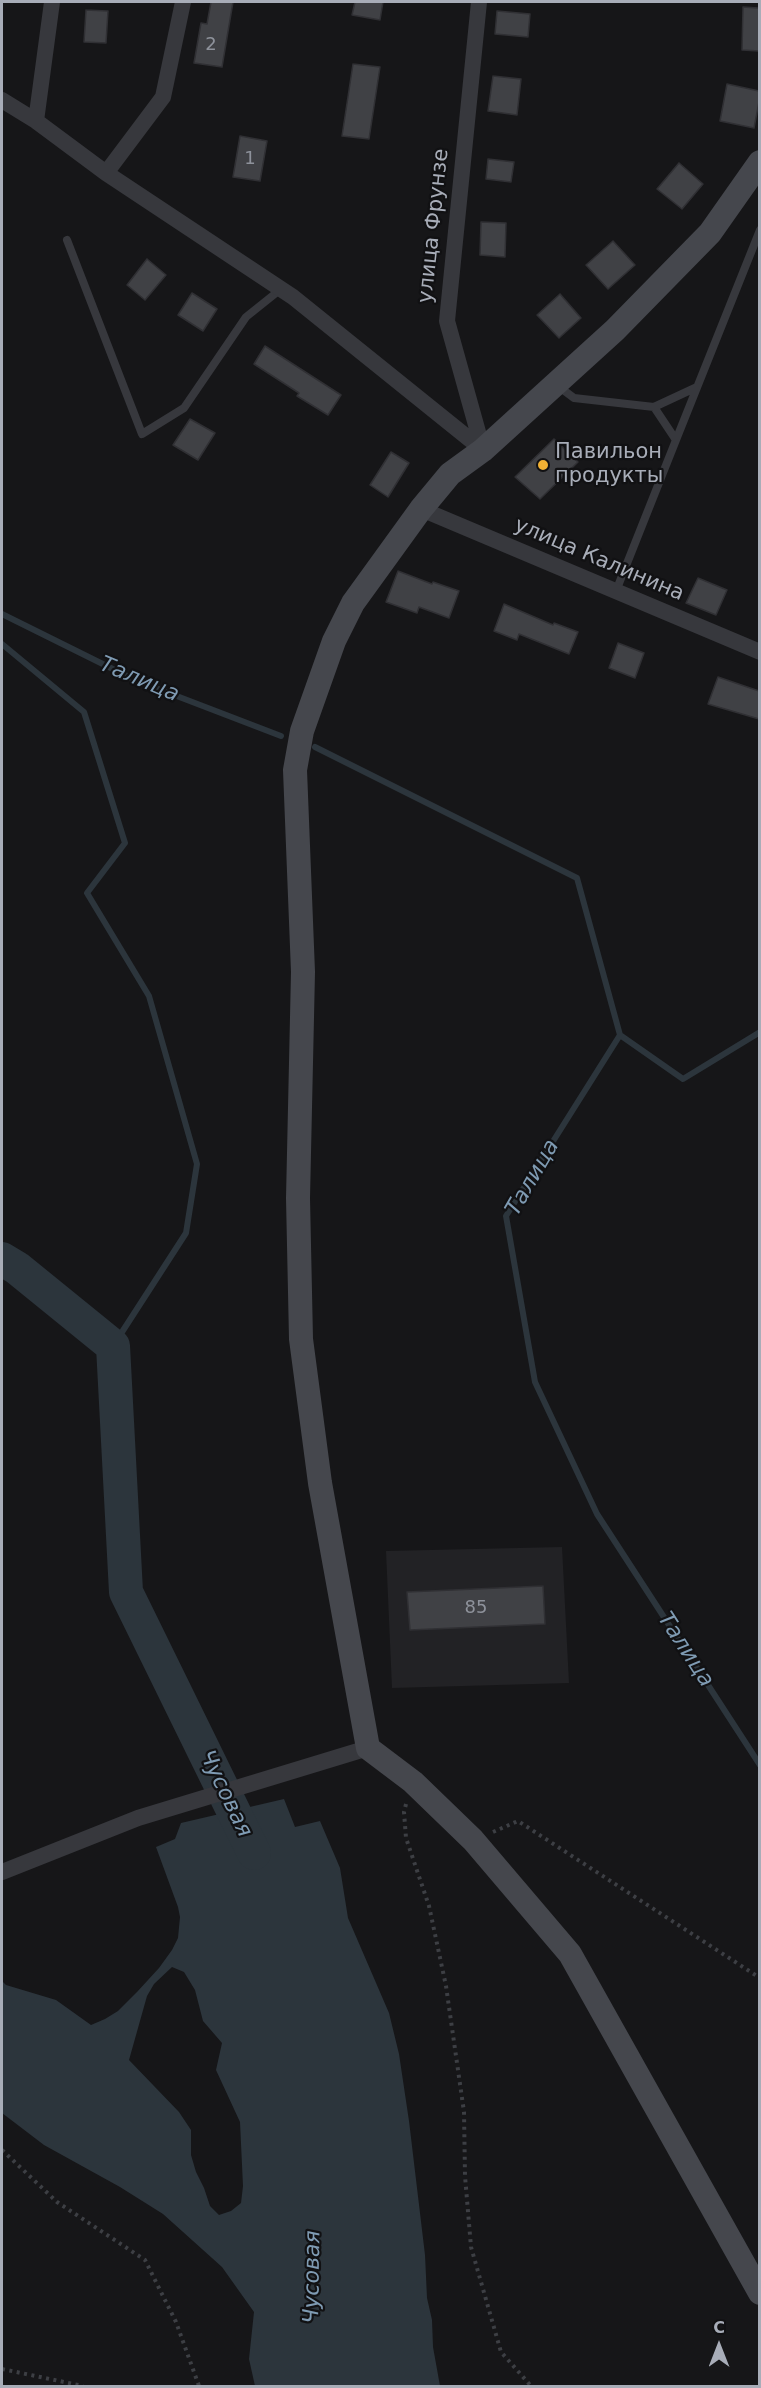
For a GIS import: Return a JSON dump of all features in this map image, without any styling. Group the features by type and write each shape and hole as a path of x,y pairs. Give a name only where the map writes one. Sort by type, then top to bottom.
{"street":[{"path":"36,121 52,2"},
{"path":"106,173 163,97 183,2"},
{"name":"улица Фрунзе","path":"478,2 447,321 483,450"},
{"path":"2,100 36,121 106,173 282,289 483,450"},
{"path":"759,162 710,233 615,330 483,450 450,474 421,509 353,603 334,641 302,731 295,770 303,972 298,1198 301,1339 320,1483 368,1748 413,1782 473,1840 570,1954 759,2294"},
{"name":"улица Калинина","path":"421,509 759,652"},
{"path":"2,1872 138,1818 368,1748"}],"lane":[{"path":"616,591 759,230"},
{"path":"67,240 142,434 184,408 246,317 282,289"},
{"path":"556,384 574,398 654,407 697,387"},
{"path":"654,407 676,440"}],"path":[{"path":"413,1782 404,1812 406,1838 429,1906 446,1986 464,2112 465,2176 471,2247 501,2352 531,2386"},
{"path":"473,1840 518,1821 759,1978"},
{"path":"2,2150 57,2202 145,2260 176,2322 199,2386"},
{"path":"2,2369 63,2385 83,2386"}],"shaded area":[{"path":"562,1547 569,1683 392,1688 386,1551"}],"water":[{"path":"284,1799 295,1827 320,1821 340,1868 348,1918 389,2013 399,2054 425,2255 433,2347 440,2386 255,2386 249,2359 254,2312 222,2267 163,2214 44,2145 2,2113 2,1981 6,1985 56,2000 91,2025 118,2011 159,1968 178,1938 180,1917 178,1907 156,1847 175,1839 181,1823","holes":["172,1967 184,1972 195,1990 203,2021 222,2043 216,2070 240,2122 243,2186 241,2203 231,2211 219,2215 210,2206 196,2172 191,2155 191,2130 179,2112 129,2060 147,1996 154,1984"]}],"building":[{"path":"211,2 233,2 222,67 194,63 201,23 207,24"},
{"path":"355,2 383,2 380,20 352,15"},
{"path":"743,7 759,8 759,51 742,50"},
{"path":"86,10 108,11 106,43 84,42"},
{"path":"497,11 530,14 528,37 495,34"},
{"path":"353,64 380,67 369,139 342,136"},
{"path":"493,76 521,79 517,115 488,111"},
{"path":"727,84 759,91 754,128 720,121"},
{"path":"240,136 267,141 260,181 233,177"},
{"path":"488,159 514,162 511,182 486,179"},
{"path":"679,163 703,184 682,209 657,189"},
{"path":"481,222 506,223 505,257 480,255"},
{"path":"613,241 635,265 608,289 586,265"},
{"path":"147,259 166,275 145,300 127,285"},
{"path":"192,293 217,309 203,331 178,315"},
{"path":"560,294 581,318 559,338 537,315"},
{"path":"265,346 341,395 328,415 297,396 299,393 254,364"},
{"path":"190,419 215,433 198,460 173,445"},
{"path":"554,439 578,462 540,499 515,477"},
{"path":"391,452 409,463 388,497 370,485"},
{"path":"398,571 459,591 449,618 419,607 417,613 386,602"},
{"path":"698,578 727,590 716,615 686,603"},
{"path":"504,604 553,625 554,623 578,632 569,654 519,634 517,640 494,631"},
{"path":"618,643 644,653 635,678 609,668"},
{"path":"718,677 759,691 759,719 708,704"},
{"path":"543,1586 545,1624 410,1630 407,1592"}],"waterway":[{"name":"Талица","path":"2,614 135,680 281,736"},
{"path":"2,644 84,712 125,843 87,893 149,996 197,1164 186,1233 113,1346"},
{"name":"Талица","path":"315,747 577,878 620,1035 506,1216 535,1382 597,1514 760,1765"},
{"path":"620,1035 683,1079 760,1032"},
{"name":"Чусовая","path":"2,1259 17,1268 113,1346 126,1592 254,1853"}],"place":[{"name":"Павильон продукты","path":"543,465"}]}
